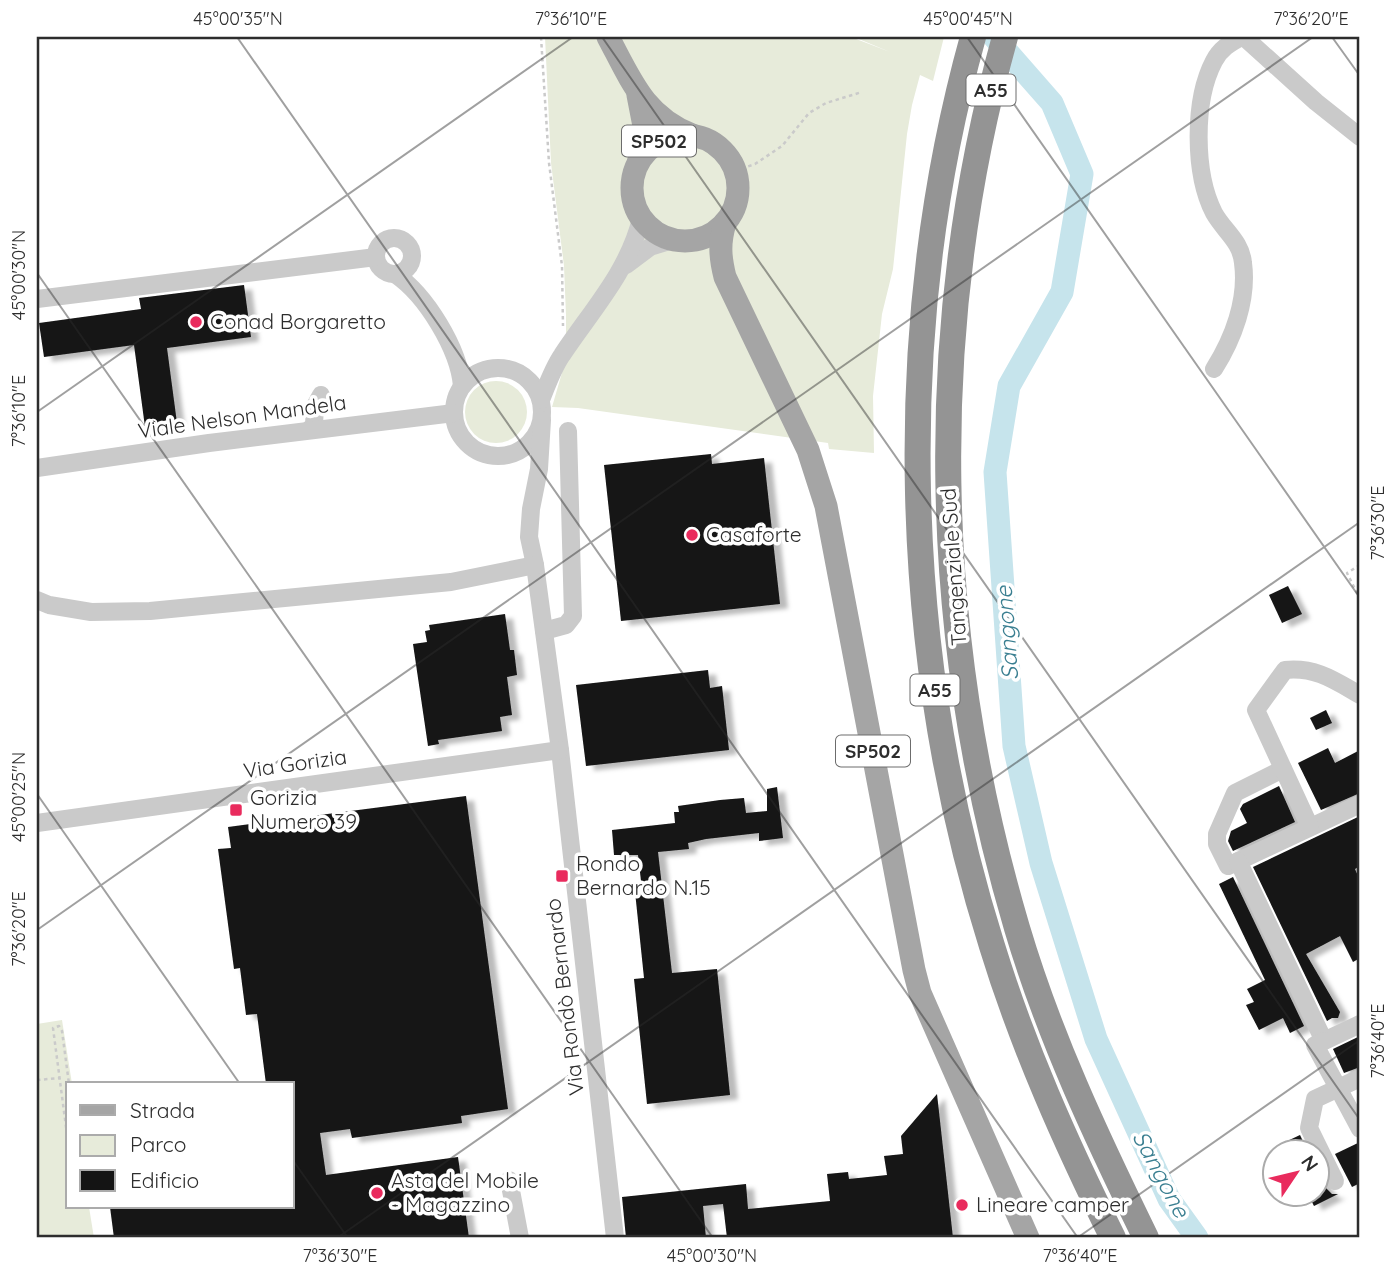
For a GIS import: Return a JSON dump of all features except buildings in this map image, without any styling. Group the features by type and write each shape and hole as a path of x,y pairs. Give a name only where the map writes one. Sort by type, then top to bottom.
{"highway":[{"name":"Tangenziale Sud","path":"973,37 954,113 928,274 920,375 920,555 940,726 976,890 1009,997 1053,1113 1113,1238"},
{"name":"Tangenziale Sud","path":"1006,37 979,143 967,206 957,288 949,394 948,530 955,609 966,700 985,800 1017,930 1085,1112 1146,1238"}],"main road":[{"name":"SP502","path":"608,37 637,92 662,119 720,148 736,171 737,198 733,212 725,223 720,242 720,260 725,277 808,450 820,482 836,551 920,993 1028,1238"},
{"name":"SP502","path":"637,92 643,126 639,160 631,190 636,210 650,229 678,241 712,264 725,277"},
{"name":"SP502","path":"639,160 648,150 670,137 695,136"},
{"path":"678,241 710,235 725,223"}],"street":[{"path":"1214,369 1230,343 1238,317 1244,263 1239,245 1215,215 1209,201 1197,149 1206,83 1214,61 1225,46 1242,37 1360,137"},
{"path":"541,400 559,358 621,270 642,219"},
{"path":"395,274 406,270 412,259 412,253 406,243 395,238 384,241 376,251 377,263 384,272 395,274 416,291 455,355 463,386"},
{"path":"621,270 650,247 678,241"},
{"path":"37,299 376,257"},
{"path":"484,370 511,370 523,376 533,385 541,400 542,420 533,439 514,454 486,455 468,444 457,426 454,413 456,399 463,386 472,376 484,370"},
{"path":"309,430 314,425 315,406 321,395"},
{"name":"Viale Nelson Mandela","path":"37,468 309,430 454,413"},
{"name":"Via Rondò Bernardo","path":"542,420 539,469 529,537 560,750 615,1238"},
{"path":"544,631 566,625 573,616 568,431"},
{"path":"37,600 49,605 91,612 149,611 451,582 535,565"},
{"path":"1310,827 1256,710 1285,670 1304,668 1360,695"},
{"name":"Via Gorizia","path":"37,823 560,750"},
{"path":"1283,769 1235,793 1217,835 1217,844 1228,866 1360,804"},
{"path":"1238,861 1324,1041"},
{"path":"1360,1024 1315,1045 1360,1129"},
{"path":"1335,1181 1309,1128 1315,1099 1360,1078"},
{"path":"509,1180 520,1238"}],"path":[{"path":"541,37 549,163 562,266 564,314 559,358"},
{"path":"736,171 755,164 782,146 809,113 836,99 862,92"},
{"path":"1360,565 1347,573 1360,598"},
{"path":"66,1127 53,1028 60,1026 69,1082"},
{"path":"37,1080 60,1078"}],"green space":[{"path":"545,37 851,37 890,52 854,37 944,37 933,81 920,75 907,134 893,269 882,314 873,396 874,453 829,449 828,443 578,408 552,407 566,359 566,315 564,266 551,163"},
{"path":"490,381 502,381 518,390 525,400 525,424 518,434 502,443 490,443 479,438 470,429 465,418 465,406 470,395 479,386"},
{"path":"62,1020 72,1082 66,1082 66,1208 89,1208 94,1238 37,1238 37,1024"}],"waterway":[{"name":"Sangone","path":"994,37 1052,103 1082,174 1062,292 1009,386 995,472 1014,746 1041,863 1096,1039 1169,1199 1197,1238"}],"place":[{"name":"Conad Borgaretto","path":"196,322"},
{"name":"Casaforte","path":"692,535"},
{"name":"Gorizia Numero 39","path":"236,810"},
{"name":"Rondo Bernardo N.15","path":"562,876"},
{"name":"Asta del Mobile - Magazzino","path":"377,1193"},
{"name":"Lineare camper","path":"962,1205"}]}
